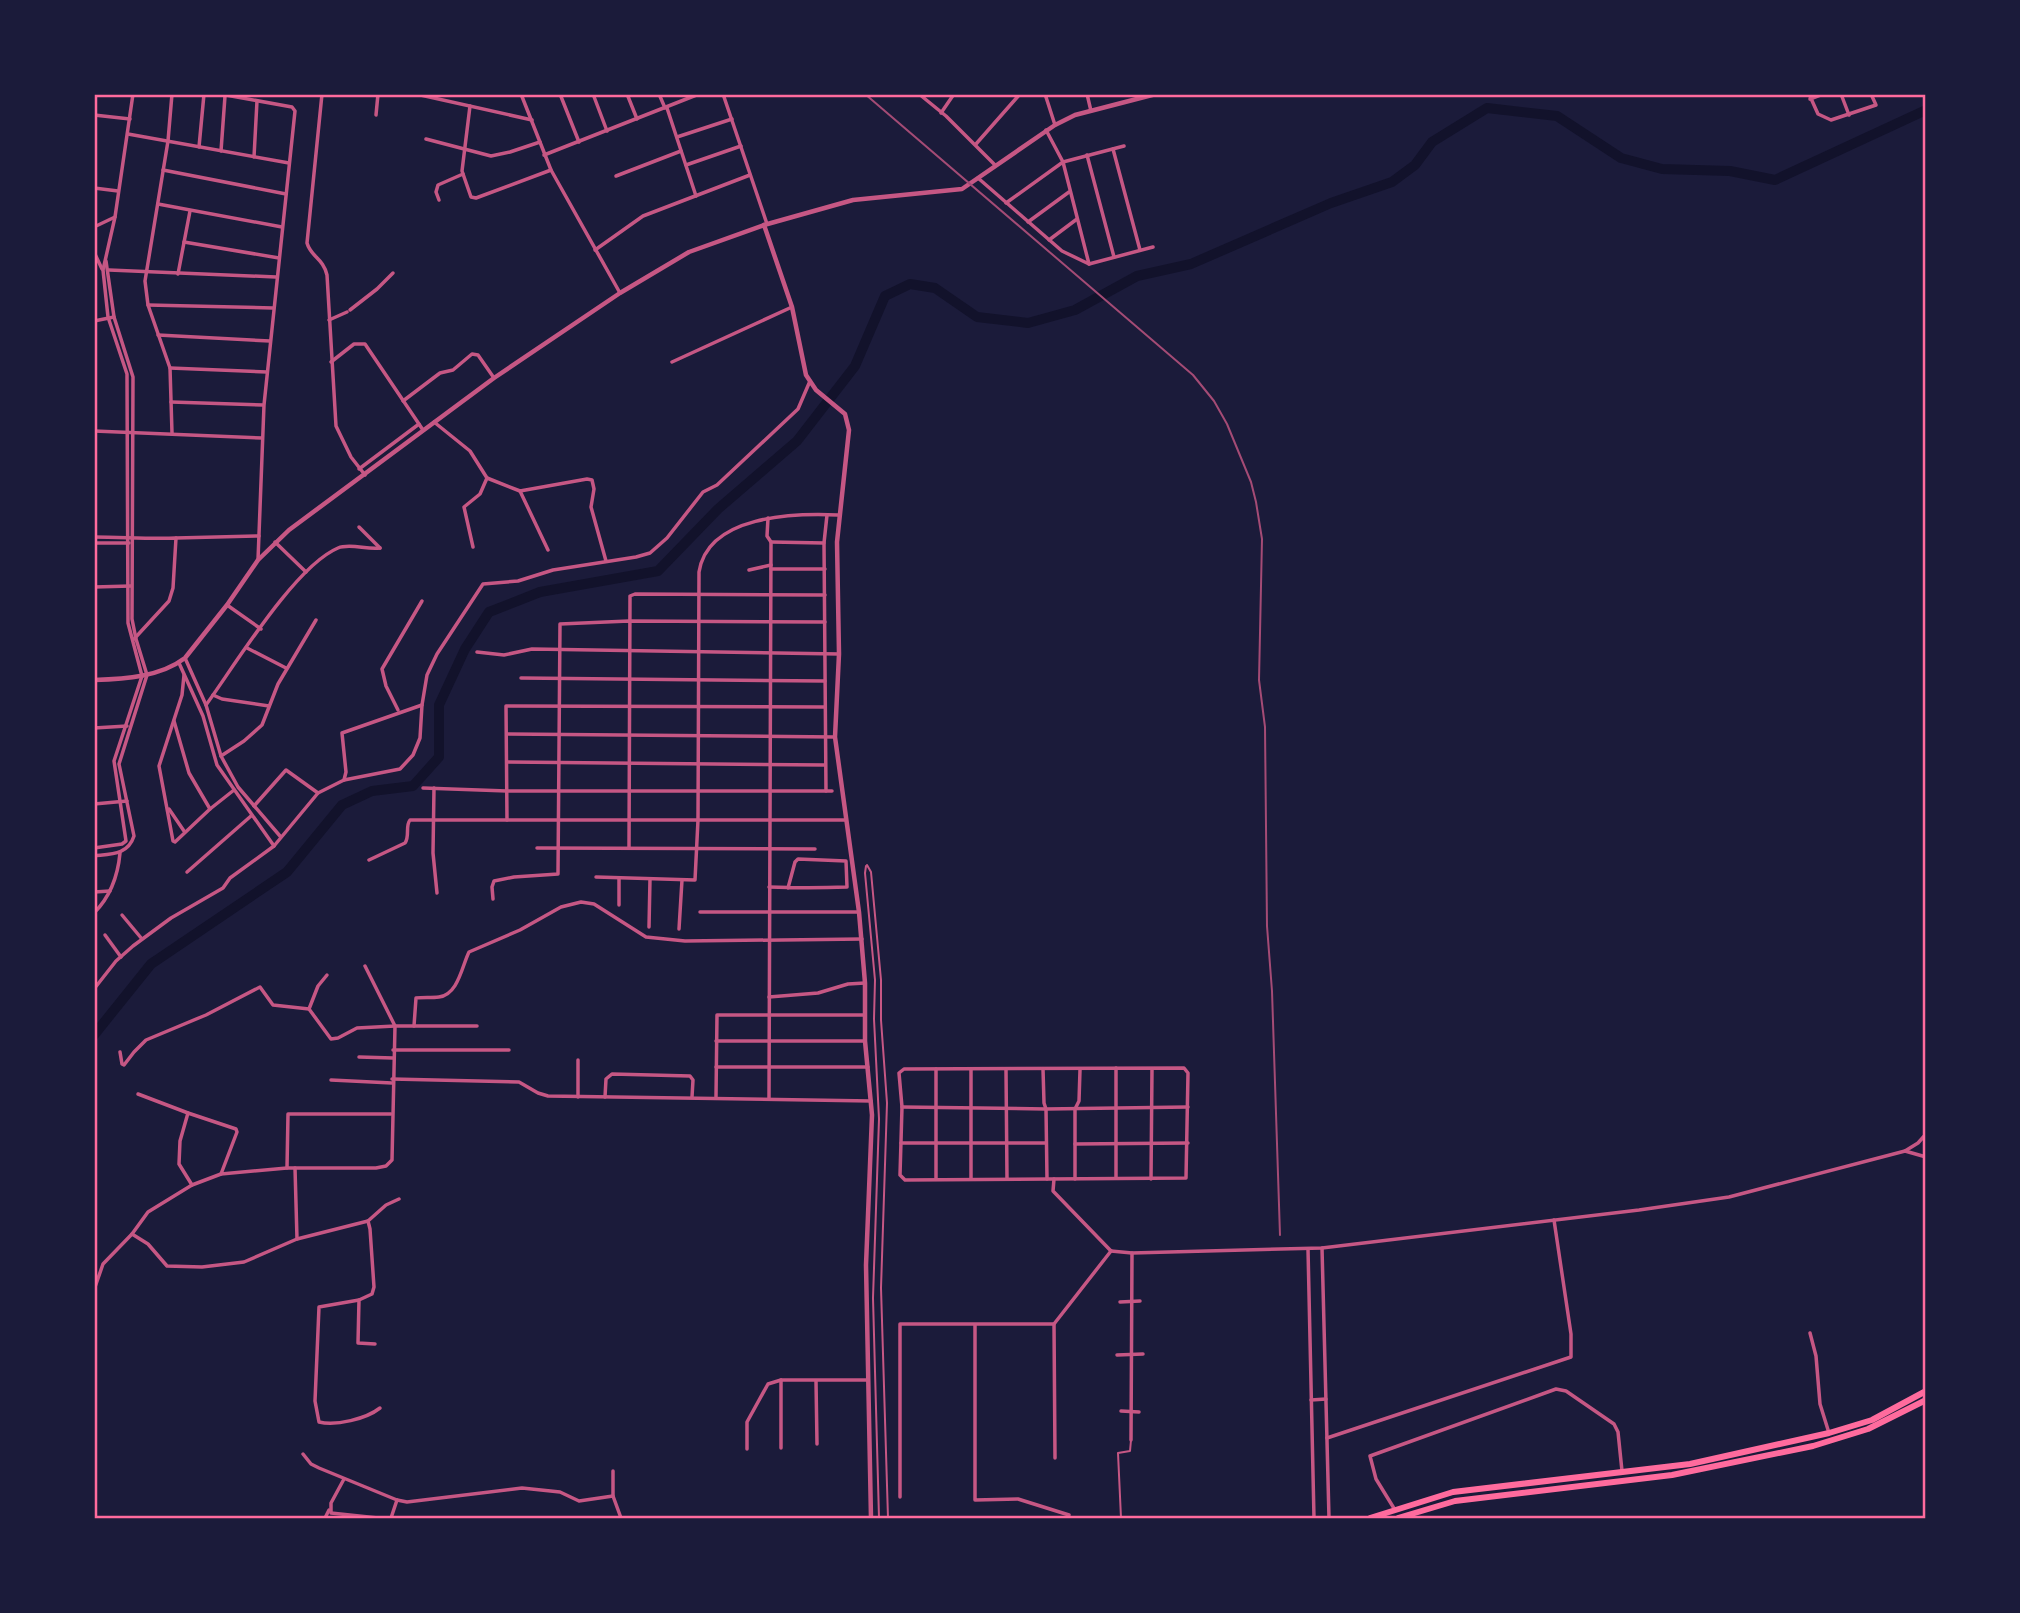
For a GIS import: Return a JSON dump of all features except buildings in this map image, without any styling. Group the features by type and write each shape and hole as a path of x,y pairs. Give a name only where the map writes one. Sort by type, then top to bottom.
{"highway":[{"path":"1370,1518 1453,1492 1690,1464 1829,1433 1872,1420 1926,1391"},
{"path":"1398,1518 1455,1501 1695,1471 1832,1441 1884,1422 1926,1401"},
{"path":"1524,1484 1525,1493"}],"street":[{"path":"103,270 115,217 133,94"},
{"path":"172,94 168,141 146,272 148,305 170,368 172,433"},
{"path":"199,147 204,94"},
{"path":"322,94 306,239 310,250 324,265 336,426 351,457 365,475"},
{"path":"376,116 379,94"},
{"path":"416,94 532,120"},
{"path":"521,94 551,170 620,293"},
{"path":"560,94 579,142"},
{"path":"593,94 607,131"},
{"path":"627,94 637,119"},
{"path":"659,94 677,137 696,195"},
{"path":"544,155 699,94"},
{"path":"723,94 792,307 807,374 816,390 845,414 849,429 838,515 839,654 835,737 862,939 865,1041 871,1101 866,1265 871,1518"},
{"path":"919,94 976,144 995,165"},
{"path":"941,113 954,94"},
{"path":"976,144 1020,94"},
{"path":"1045,94 1055,125"},
{"path":"1087,94 1091,111"},
{"path":"94,680 145,675 185,659 258,560 275,542 494,378 620,293 689,252 765,224 853,201 962,189 1055,125 1091,111 1156,94"},
{"path":"1824,94 1810,97 1818,114 1831,120 1876,105 1871,94"},
{"path":"1841,94 1849,115"},
{"path":"221,151 223,95 292,107 295,111 264,405 258,560"},
{"path":"254,157 257,101"},
{"path":"470,106 463,174 471,197 476,198 551,170"},
{"path":"94,115 130,119"},
{"path":"677,137 732,119"},
{"path":"1046,130 1063,162 1090,264"},
{"path":"128,134 289,163"},
{"path":"426,139 491,156 540,142"},
{"path":"686,165 741,146"},
{"path":"1006,203 1063,162 1124,146"},
{"path":"1113,149 1140,250"},
{"path":"616,176 681,151"},
{"path":"1087,155 1114,257"},
{"path":"163,170 286,194"},
{"path":"439,200 436,192 438,185 463,174"},
{"path":"595,250 638,219 750,175"},
{"path":"978,178 1062,251 1090,264 1153,247"},
{"path":"94,188 118,191"},
{"path":"1028,222 1070,192"},
{"path":"158,204 282,227"},
{"path":"178,274 190,210"},
{"path":"94,227 115,217"},
{"path":"1049,240 1077,219"},
{"path":"184,242 279,258"},
{"path":"94,251 103,270 108,317 127,374 131,432"},
{"path":"94,848 126,841 114,761 145,675 128,623 132,540 133,377 114,317 106,260"},
{"path":"103,270 277,277"},
{"path":"329,320 348,311 393,274"},
{"path":"148,305 273,308"},
{"path":"672,362 792,307"},
{"path":"94,321 114,317"},
{"path":"158,335 270,341"},
{"path":"331,362 354,344 365,344 423,430"},
{"path":"403,401 440,373 453,370 472,354 478,355 494,378"},
{"path":"170,368 267,372"},
{"path":"94,989 121,957 142,939 171,918 220,890 230,878 274,846 318,793 344,780 400,769 412,755 420,738 427,674 483,584 518,581 541,573 636,557 659,547 703,492 717,485 793,415 802,402 810,381"},
{"path":"171,402 264,405"},
{"path":"434,422 470,451 487,478 520,491 592,480 594,489 591,507 606,561"},
{"path":"359,469 419,424"},
{"path":"94,431 262,438"},
{"path":"473,547 464,507 480,494 487,478"},
{"path":"520,491 548,550"},
{"path":"827,515 823,622 827,791"},
{"path":"596,877 695,880 698,820 699,572 706,551 716,540 738,528 768,518 838,515"},
{"path":"768,518 767,536 771,542 769,1098"},
{"path":"206,705 281,600 306,572 336,549 345,546 380,548 359,527"},
{"path":"94,543 259,536"},
{"path":"94,537 132,540"},
{"path":"134,639 169,601 172,594 176,538"},
{"path":"275,542 306,572"},
{"path":"771,542 824,543"},
{"path":"749,570 771,567 825,569"},
{"path":"94,587 131,586"},
{"path":"628,848 630,596 824,595"},
{"path":"398,711 386,686 382,669 422,601"},
{"path":"227,605 261,629"},
{"path":"221,756 257,730 286,668 316,620"},
{"path":"493,899 494,881 558,874 559,626 564,623 629,621 823,622"},
{"path":"247,649 286,668"},
{"path":"477,652 504,655 526,650 839,654"},
{"path":"185,659 206,705 228,772 281,837"},
{"path":"178,663 203,716 217,765 274,846"},
{"path":"184,675 182,695 159,766 173,842 234,790"},
{"path":"521,678 825,681"},
{"path":"213,695 222,699 269,706"},
{"path":"344,780 346,772 342,733 398,711 422,705"},
{"path":"507,820 506,706 824,707"},
{"path":"173,719 190,773 210,808"},
{"path":"94,728 128,727"},
{"path":"94,856 120,853 132,842 134,836 119,764 128,727"},
{"path":"507,734 835,737"},
{"path":"507,762 825,765"},
{"path":"254,806 286,770 318,793"},
{"path":"423,788 507,792 832,791"},
{"path":"434,788 433,853 437,893"},
{"path":"94,804 127,800"},
{"path":"167,807 185,832"},
{"path":"187,872 252,816"},
{"path":"369,860 405,843 410,820 846,820"},
{"path":"537,848 815,849"},
{"path":"94,913 110,891 118,872 120,853"},
{"path":"769,887 788,888 846,887 846,861 799,859 795,862 788,888"},
{"path":"619,905 620,878"},
{"path":"649,927 650,879"},
{"path":"679,929 682,880"},
{"path":"94,892 110,891"},
{"path":"414,1026 416,998 443,997 452,990 469,952 561,907 581,902 589,903 646,937 656,939 862,939"},
{"path":"700,912 859,912"},
{"path":"122,915 142,939"},
{"path":"105,935 121,957"},
{"path":"94,1290 103,1264 132,1234 148,1212 192,1185 221,1174 287,1168 376,1168 386,1166 392,1160 395,1026 365,966"},
{"path":"309,1009 318,986 327,975"},
{"path":"769,997 812,994 848,984 865,983"},
{"path":"120,1052 124,1065 146,1040 206,1015 258,987 264,990 273,1005 309,1009 331,1039 338,1038 351,1029 363,1027 477,1026"},
{"path":"716,1097 717,1015 864,1015"},
{"path":"716,1041 865,1041"},
{"path":"393,1050 509,1050"},
{"path":"359,1057 393,1058"},
{"path":"578,1060 578,1097"},
{"path":"716,1067 868,1067"},
{"path":"1116,1068 1116,1179"},
{"path":"1151,1179 1153,1068"},
{"path":"1153,1068 1186,1070 1186,1178 902,1178 901,1070 1153,1068"},
{"path":"936,1069 936,1179"},
{"path":"971,1069 971,1179"},
{"path":"1043,1069 1046,1179"},
{"path":"1075,1179 1075,1109 1079,1101 1080,1069"},
{"path":"1006,1070 1007,1179"},
{"path":"606,1097 607,1077 612,1074 690,1076 693,1080 692,1097"},
{"path":"331,1080 519,1082 542,1095 578,1097 871,1101"},
{"path":"138,1094 236,1129 221,1174"},
{"path":"902,1107 1188,1107"},
{"path":"188,1113 180,1141 179,1164 192,1185"},
{"path":"287,1168 289,1114 391,1114"},
{"path":"1054,1179 1053,1191 1111,1251 1132,1253 1308,1249 1729,1197 1905,1151 1926,1134"},
{"path":"901,1143 1046,1143"},
{"path":"1075,1144 1188,1143"},
{"path":"1905,1151 1926,1157"},
{"path":"295,1168 297,1239"},
{"path":"132,1234 148,1244 164,1264 176,1268 244,1262 297,1239 368,1221 386,1205 399,1199"},
{"path":"1327,1438 1571,1357 1571,1335 1554,1220"},
{"path":"368,1221 372,1294 359,1300 319,1307 315,1401 319,1422 322,1423 342,1422 374,1413 380,1408"},
{"path":"1322,1248 1329,1518"},
{"path":"1308,1249 1314,1518"},
{"path":"1055,1458 1054,1324 1111,1251"},
{"path":"1131,1440 1132,1253"},
{"path":"359,1300 358,1343 375,1344"},
{"path":"1120,1302 1140,1301"},
{"path":"900,1497 899,1326 902,1323 1054,1324"},
{"path":"975,1325 975,1500 1018,1499 1069,1515"},
{"path":"1810,1333 1816,1356 1820,1404 1832,1441"},
{"path":"1117,1354 1143,1354"},
{"path":"747,1449 747,1422 768,1384 781,1380 868,1380"},
{"path":"781,1380 782,1448"},
{"path":"816,1381 817,1444"},
{"path":"1395,1510 1376,1479 1370,1461 1372,1455 1556,1389 1566,1391 1614,1424 1618,1432 1622,1471"},
{"path":"1311,1400 1326,1399"},
{"path":"1121,1411 1139,1412"},
{"path":"303,1454 311,1464 344,1478 397,1500 419,1503 522,1488 560,1492 579,1501 612,1496"},
{"path":"613,1471 612,1496 621,1518"},
{"path":"325,1518 344,1478"},
{"path":"391,1518 397,1500"},
{"path":"329,1510 333,1514 378,1518"}],"lane":[{"path":"879,1518 873,1298 879,1119 874,1019 875,980 865,873 867,865 871,873 878,947 887,1103 881,1288 888,1518"},
{"path":"1121,1518 1118,1452 1130,1451 1131,1440"}],"waterway":[{"path":"94,1035 151,964 287,872 342,805 372,791 413,786 439,757 439,705 465,649 489,612 540,592 658,571 718,509 797,441 855,366 885,296 910,284 935,288 977,317 1028,323 1075,310 1137,276 1191,264 1331,203 1392,182 1415,165 1432,142 1487,108 1557,116 1621,158 1662,169 1730,171 1775,180 1926,110"}],"railway":[{"path":"865,94 1193,375 1214,401 1227,424 1251,482 1262,539 1259,680 1265,727 1267,926 1272,991 1280,1235"}]}
